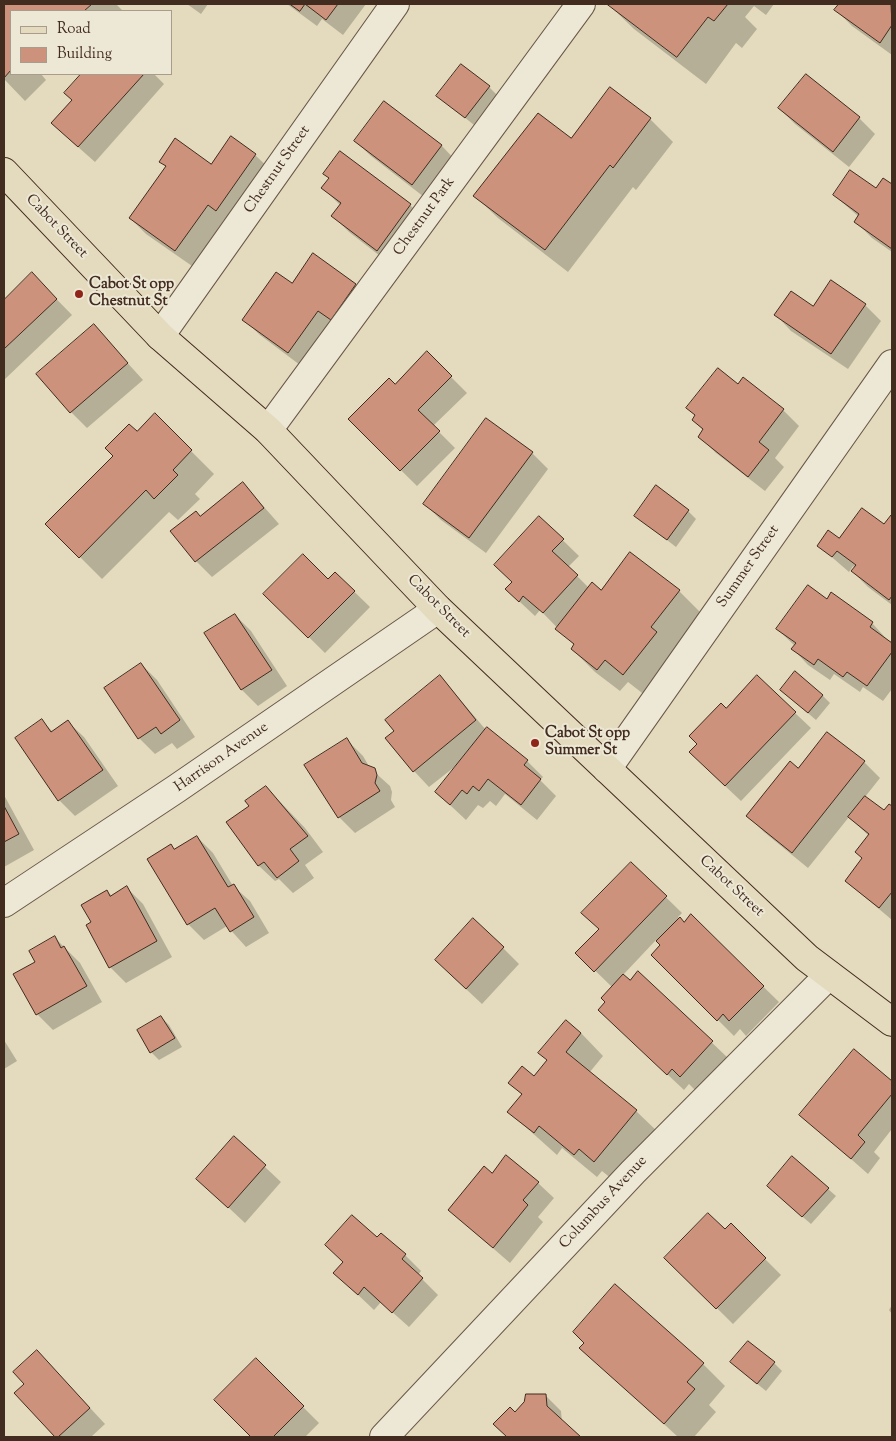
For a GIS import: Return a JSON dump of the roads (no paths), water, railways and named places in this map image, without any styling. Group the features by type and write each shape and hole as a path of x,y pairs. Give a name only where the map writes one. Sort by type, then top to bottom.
{"main road":[{"name":"Cabot Street","path":"4,172 160,336 268,430 438,609 806,958 892,1022"}],"street":[{"name":"Chestnut Street","path":"160,336 395,4"},
{"name":"Chestnut Park","path":"268,430 582,4"},
{"name":"Summer Street","path":"607,769 892,364"},
{"name":"Harrison Avenue","path":"4,903 176,789 438,609"},
{"name":"Columbus Avenue","path":"384,1437 632,1172 829,974"}],"place":[{"name":"Cabot St opp Chestnut St","path":"79,294"},
{"name":"Cabot St opp Summer St","path":"535,743"}]}
